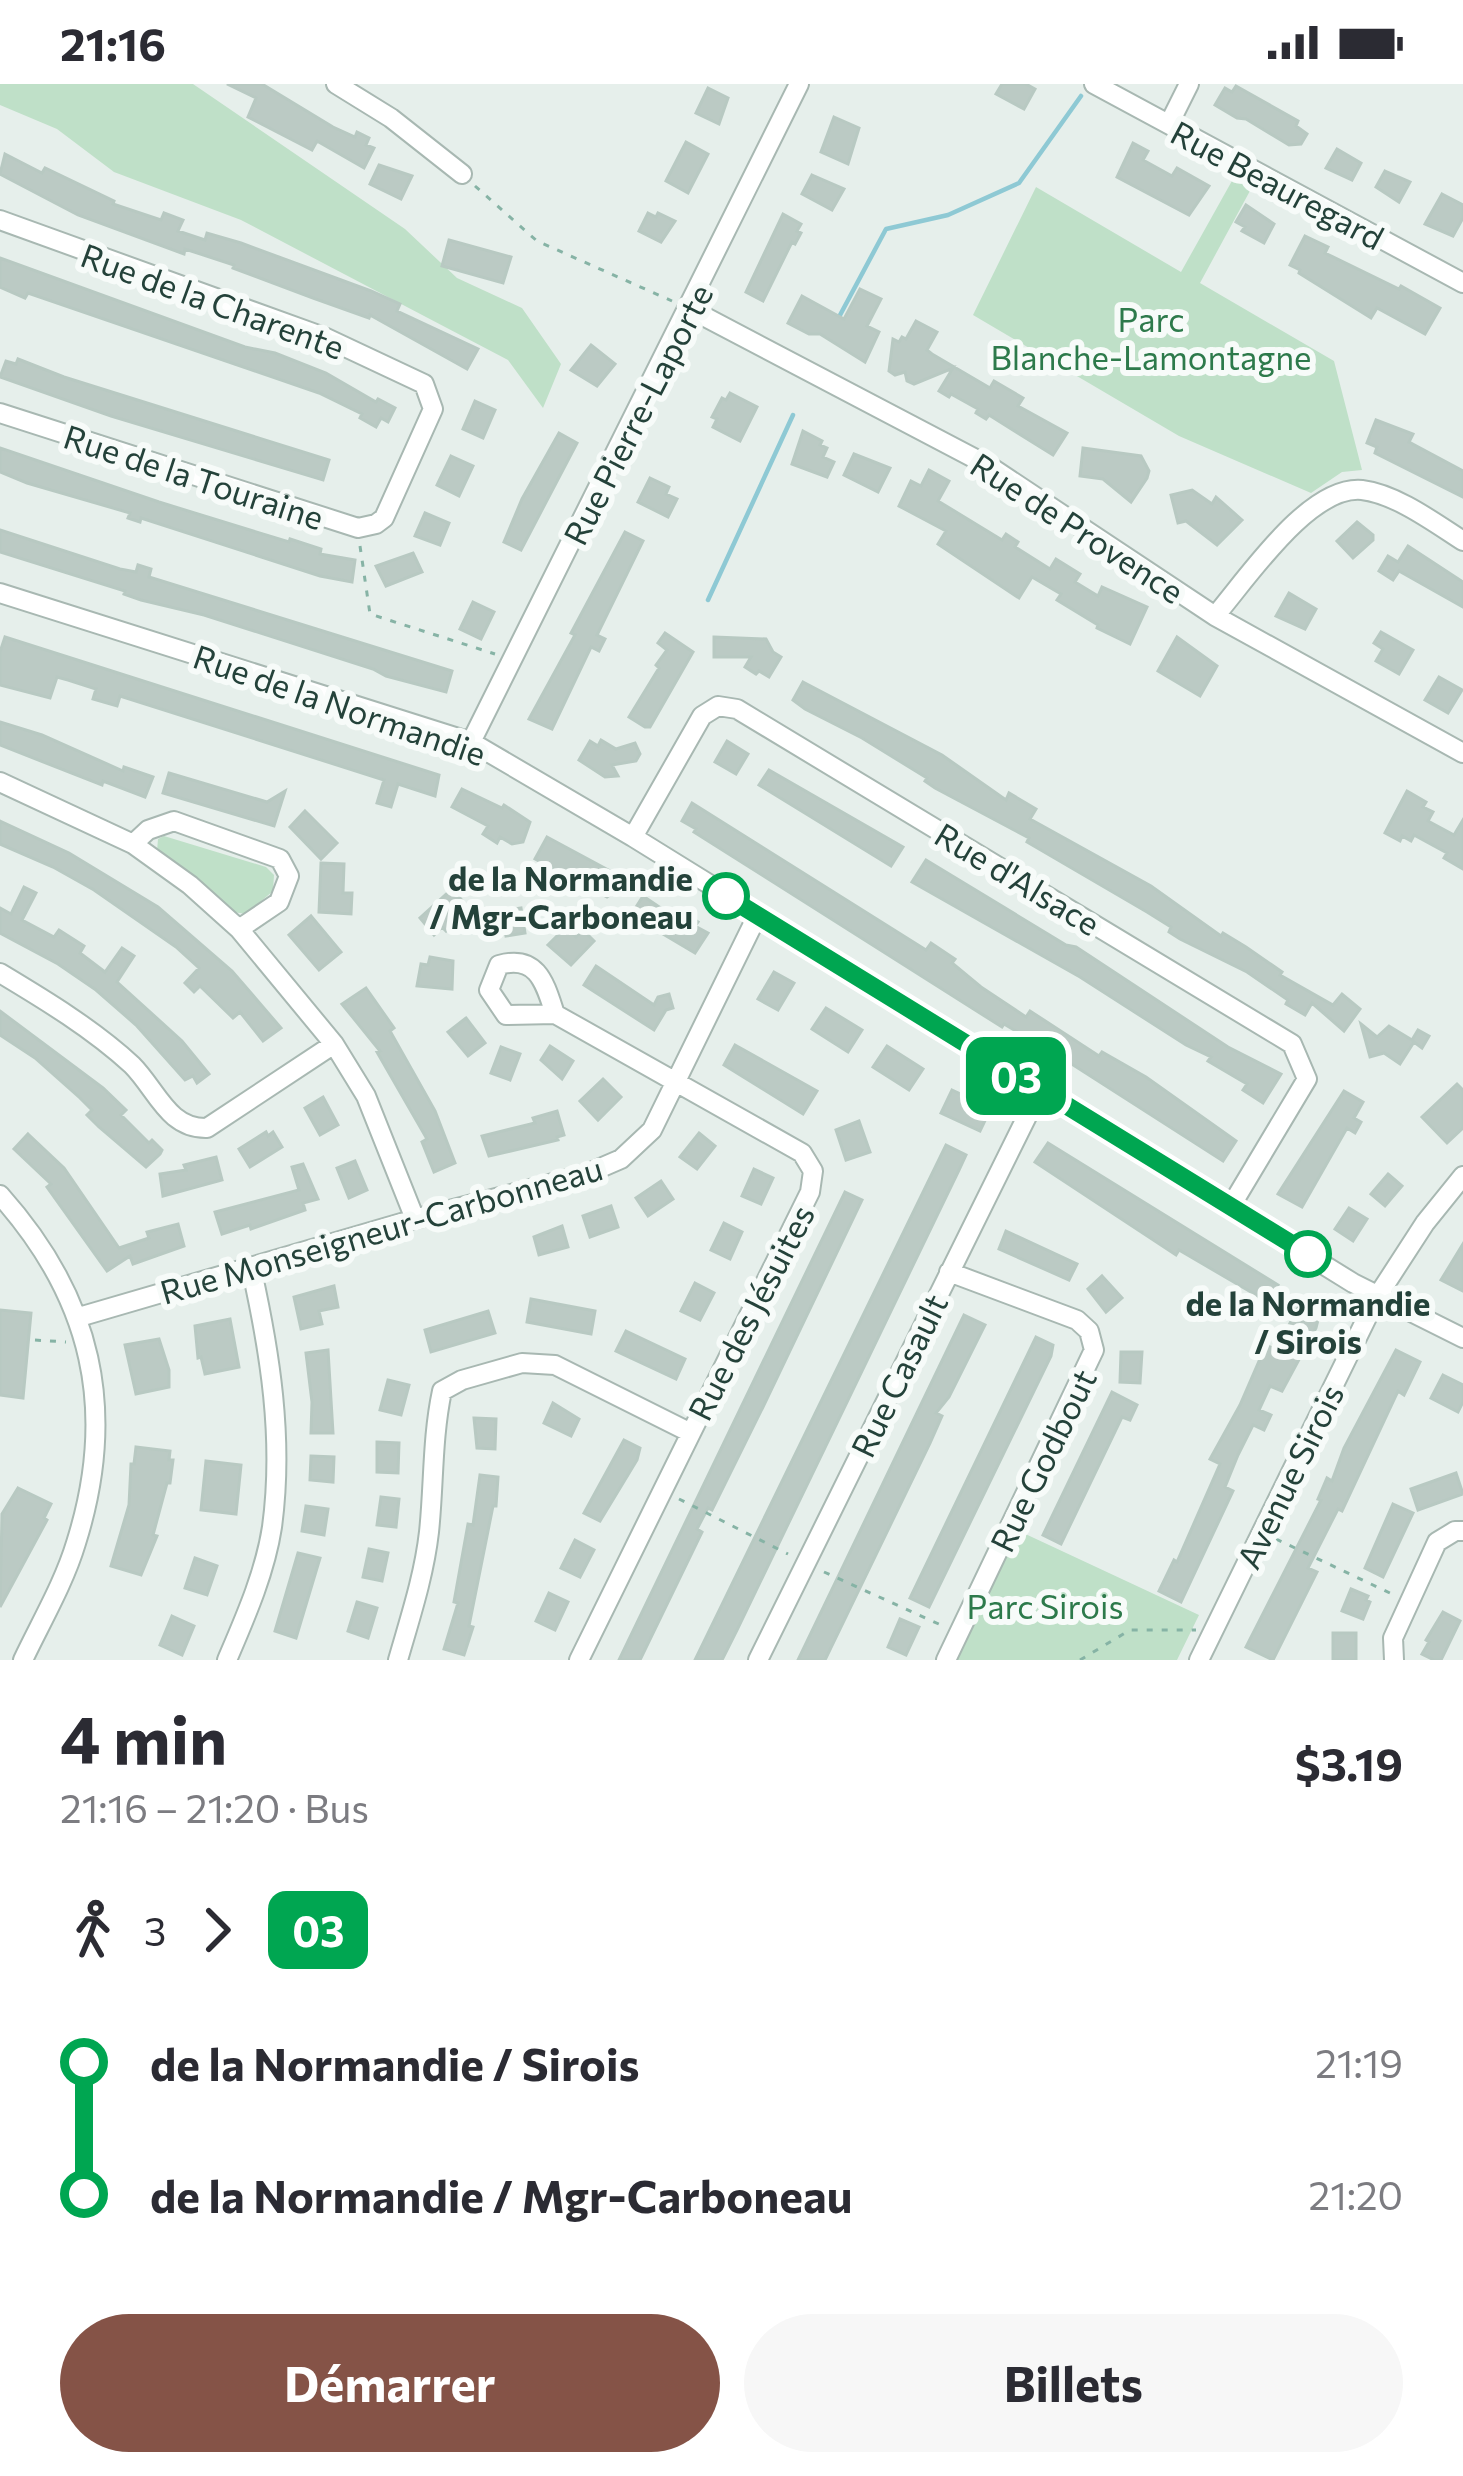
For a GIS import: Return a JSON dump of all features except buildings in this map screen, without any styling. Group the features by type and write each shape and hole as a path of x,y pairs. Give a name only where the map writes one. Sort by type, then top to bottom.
{"street":[{"path":"336,84 391,118 462,174"},
{"name":"Rue Pierre-Laporte","path":"471,742 799,84"},
{"name":"Rue Beauregard","path":"1094,84 1463,283"},
{"path":"1169,124 1189,84"},
{"name":"Rue de la Charente","path":"0,220 324,337 424,383"},
{"name":"Rue de Provence","path":"690,309 989,466 1215,616 1463,753"},
{"name":"Rue de la Touraine","path":"0,412 358,528 384,518 433,410 424,383"},
{"path":"1215,616 1304,514 1340,491 1366,490 1385,497 1463,541"},
{"name":"Rue de la Normandie","path":"0,592 471,742 633,837 1377,1297 1463,1338"},
{"name":"Rue d'Alsace","path":"633,837 702,716 718,706 737,710 1292,1044 1307,1079 1232,1206"},
{"path":"0,782 134,844 239,928 334,1044 366,1096 415,1219"},
{"path":"134,844 148,830 174,821 280,859 289,877 278,902 239,928"},
{"name":"Rue Monseigneur-Carbonneau","path":"79,1317 584,1175 620,1159 652,1130 757,916"},
{"path":"0,973 133,1066 178,1123 191,1129 207,1128 334,1044"},
{"name":"Rue des Jésuites","path":"555,1015 802,1153 814,1171 810,1192 579,1660"},
{"name":"Rue Casault","path":"758,1660 1040,1090"},
{"name":"Avenue Sirois","path":"1199,1660 1377,1297 1425,1223 1463,1177"},
{"path":"0,1195 27,1225 79,1317 94,1378 89,1498 75,1549 23,1660"},
{"path":"226,1660 248,1612 272,1530 276,1450 271,1355 251,1267"},
{"name":"Rue Godbout","path":"946,1660 1094,1350 1089,1331 1077,1320 949,1272"},
{"path":"398,1660 418,1592 428,1534 442,1391 462,1380 522,1363 555,1365 689,1432"},
{"path":"1394,1660 1393,1639 1437,1542 1463,1531"}],"path":[{"path":"462,174 537,241 690,309"},
{"path":"358,528 370,614 514,660"},
{"path":"35,1340 85,1343"},
{"path":"1261,1532 1409,1603"},
{"path":"1080,1660 1130,1630 1213,1630"}],"green space":[{"path":"0,84 193,84 405,229 457,278 522,308 561,364 543,408 508,360 241,220 114,172 57,129 0,105"},
{"name":"Parc Blanche-Lamontagne","path":"1233,179 1251,189 1200,283 1334,361 1362,470 1342,472 1311,493 1179,436 973,315 1036,187 1181,272"},
{"path":"164,836 266,867 274,875 273,891 246,914 233,912 157,851 158,839"},
{"name":"Parc Sirois","path":"1019,1531 1199,1615 1177,1660 955,1660"}],"waterway":[{"path":"839,317 886,229 948,215 1019,183 1081,96"},
{"path":"708,600 793,415"}],"bus line":[{"name":"03","path":"726,896 1308,1254"}],"place":[{"name":"de la Normandie / Mgr-Carboneau","path":"726,896"},
{"name":"de la Normandie / Sirois","path":"1308,1254"}]}
